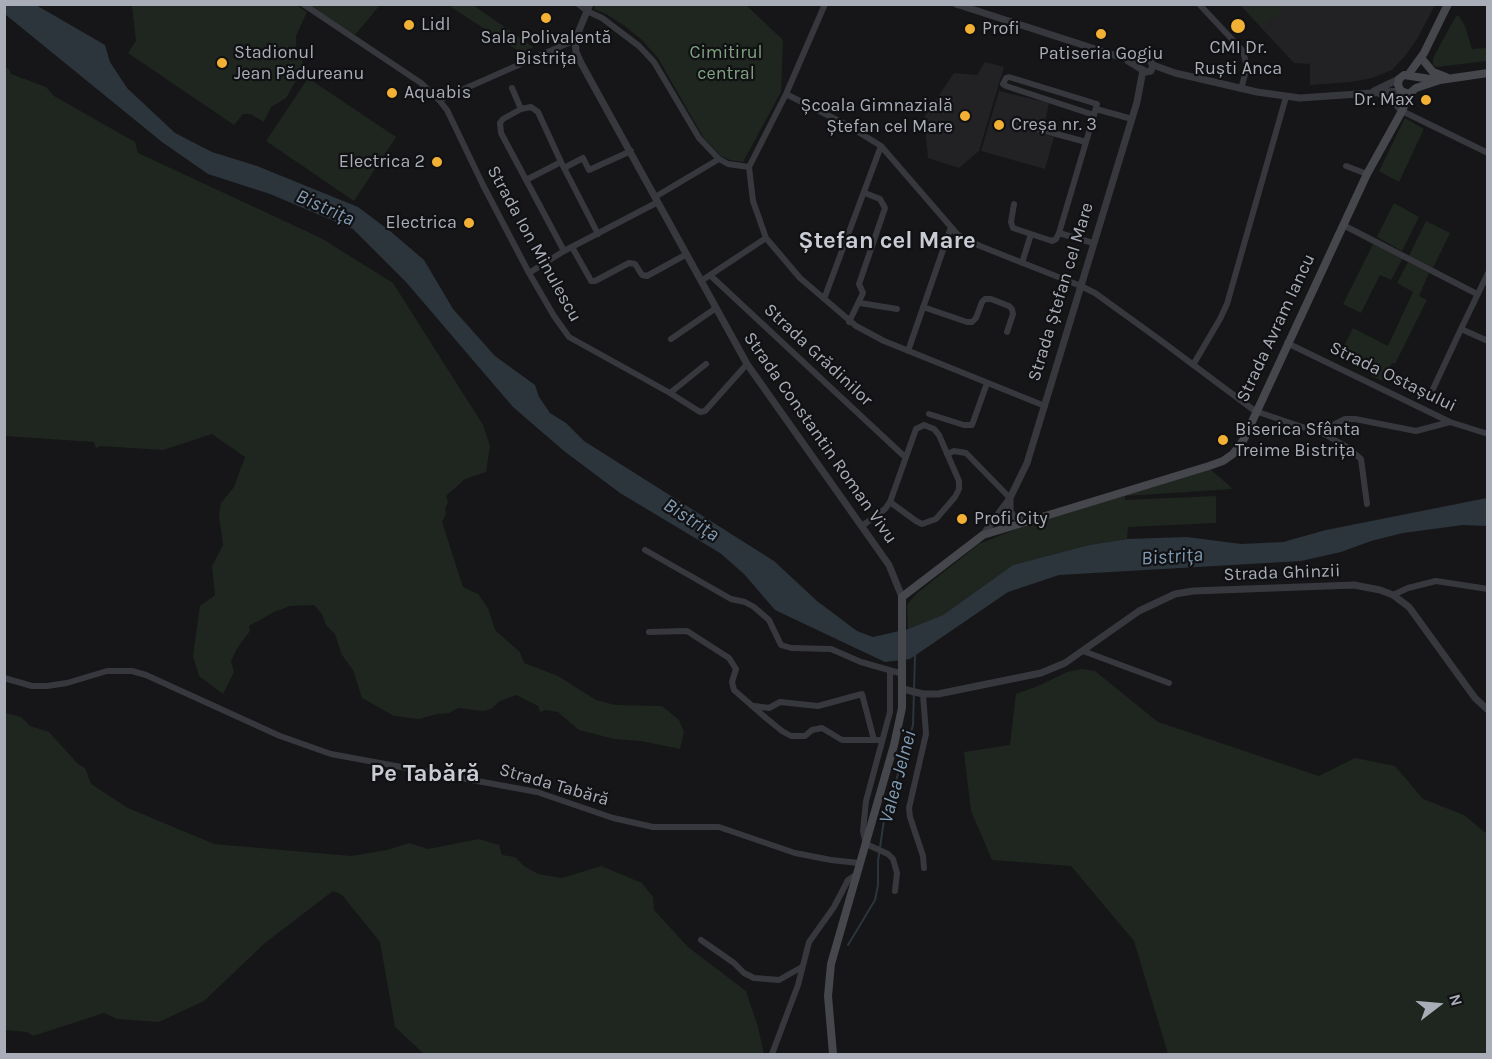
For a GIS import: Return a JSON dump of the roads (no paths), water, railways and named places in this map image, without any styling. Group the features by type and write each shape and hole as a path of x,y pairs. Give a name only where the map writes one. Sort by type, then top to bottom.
{"main road":[{"path":"1410,85 1448,7"},
{"path":"1423,56 1429,69 1437,75 1455,78"},
{"path":"1399,79 1410,85 1488,73"},
{"name":"Strada Avram Iancu","path":"983,535 1223,461 1233,454 1244,439 1255,411 1367,174 1402,110 1410,85"},
{"name":"Strada Ștefan cel Mare","path":"902,597 983,535"},
{"path":"833,1054 828,996 831,964 894,745 906,689 903,675 902,597"}],"street":[{"name":"Strada Ion Minulescu","path":"303,4 421,83 447,110 529,273 569,337 703,412 747,364"},
{"path":"578,4 589,8 639,46 654,62 699,138 719,159 728,164 749,167"},
{"path":"825,4 786,94 749,167 753,201 766,238 800,278 849,322 884,341 1045,406"},
{"path":"956,4 1123,58 1148,69 1241,89 1286,97 1332,96 1373,93 1410,85"},
{"path":"1199,4 1243,51 1247,67 1241,89"},
{"path":"439,100 575,40 589,8"},
{"name":"Strada Constantin Roman Vivu","path":"575,40 576,52 581,63 747,364 889,565 902,597"},
{"name":"Strada Ștefan cel Mare","path":"983,535 1010,498 1027,463 1148,69 1142,63 1146,60 1123,58"},
{"path":"1014,204 1011,227 1052,240 1056,239 1059,233 1095,112 1097,104 1009,77 1004,80 1006,86 1095,112 1132,118"},
{"path":"1373,93 1399,79"},
{"path":"512,88 521,109"},
{"path":"1373,93 1392,99 1402,110 1488,153"},
{"path":"786,94 860,132 880,146 958,235 1095,293 1255,411 1326,435 1347,447 1361,459 1367,504"},
{"path":"1193,365 1227,304 1286,97"},
{"path":"564,251 499,127 503,119 521,109 531,107 538,111 562,165 598,234"},
{"path":"1038,129 1086,142"},
{"path":"824,299 880,146"},
{"path":"526,180 583,158 589,170 631,151"},
{"path":"529,273 657,200 719,159"},
{"path":"1346,166 1367,174"},
{"path":"849,322 864,292 859,284 885,208 880,199 864,193"},
{"path":"1343,225 1477,294"},
{"path":"908,351 951,227"},
{"path":"1059,233 1093,243"},
{"path":"1022,262 1031,234"},
{"path":"701,281 766,238"},
{"path":"572,247 591,281 629,263 635,264 642,275 647,276 687,254"},
{"path":"1432,389 1488,273"},
{"name":"Strada Grădinilor","path":"711,276 905,457"},
{"path":"923,307 972,322 984,300 992,299 1012,309 1013,314 1007,332"},
{"path":"860,303 897,309"},
{"path":"671,339 716,308"},
{"path":"1461,329 1488,341"},
{"name":"Strada Ostașului","path":"1287,343 1449,422 1488,434"},
{"path":"670,393 706,364"},
{"path":"929,414 964,425 972,424 987,383"},
{"path":"1326,435 1335,424 1345,419 1416,431 1449,422"},
{"path":"862,526 885,509 890,502 916,429 924,425 934,429 939,435 959,481 959,489 955,497 936,519 922,524 890,502"},
{"path":"947,454 954,451 966,453 1010,498 1010,511 1018,520 1025,521"},
{"path":"645,550 732,599 754,607 770,620 781,645 791,648 831,649 903,675"},
{"path":"1393,595 1408,588 1436,581 1488,589"},
{"name":"Strada Ghinzii","path":"906,689 921,694 938,694 1041,673 1065,663 1139,611 1175,594 1193,591 1354,585 1393,595 1409,607 1475,698 1488,710"},
{"path":"649,632 687,631 729,658 736,669 732,682 734,690 791,736 805,736 812,730 822,728 842,740 878,740"},
{"path":"1083,651 1169,683"},
{"name":"Strada Tabără","path":"4,678 22,684 47,686 67,683 108,671 132,671 146,675 280,736 331,754 537,792 613,818 646,826 720,827 795,853 859,863"},
{"path":"890,672 891,701 878,740 866,801 863,831 866,844 888,854 896,865 895,891"},
{"path":"754,706 769,708 780,702 818,706 862,694 878,740"},
{"path":"921,694 926,734 909,808 923,856 924,868"},
{"path":"772,1054 798,985 809,942 834,907 848,880 856,876"},
{"path":"701,940 754,978 779,980 802,967"}],"water":[{"name":"Bistrița","path":"4,5 36,5 105,45 110,62 127,88 175,133 212,152 257,166 358,207 424,260 453,309 495,356 535,385 539,397 550,413 566,423 584,441 774,561 817,601 857,631 873,637 908,629 943,615 1013,565 1089,545 1127,539 1187,537 1241,544 1283,542 1326,530 1487,498 1487,526 1463,525 1403,533 1341,552 1301,561 1059,575 1008,592 910,659 885,662 775,610 744,574 720,553 620,493 564,451 513,407 406,282 353,229 270,194 208,174 162,142 6,15"}],"waterway":[{"name":"Valea Jelnei","path":"848,945 875,900 884,820 913,725 915,655"}],"place":[{"name":"Sala Polivalentă Bistrița","path":"546,18"},
{"name":"Lidl","path":"409,25"},
{"name":"CMI Dr. Ruști Anca","path":"1238,26"},
{"name":"Profi","path":"970,29"},
{"name":"Patiseria Gogiu","path":"1101,34"},
{"name":"Stadionul Jean Pădureanu","path":"222,63"},
{"name":"Aquabis","path":"392,93"},
{"name":"Dr. Max","path":"1426,100"},
{"name":"Școala Gimnazială Ștefan cel Mare","path":"965,116"},
{"name":"Creșa nr. 3","path":"999,125"},
{"name":"Electrica 2","path":"437,162"},
{"name":"Electrica","path":"469,223"},
{"name":"Biserica Sfânta Treime Bistrița","path":"1223,440"},
{"name":"Profi City","path":"962,519"}],"district":[{"name":"Ștefan cel Mare","path":"887,241"},
{"name":"Pe Tabără","path":"425,774"}],"park label":[{"name":"Cimitirul central","path":"726,63"}]}
